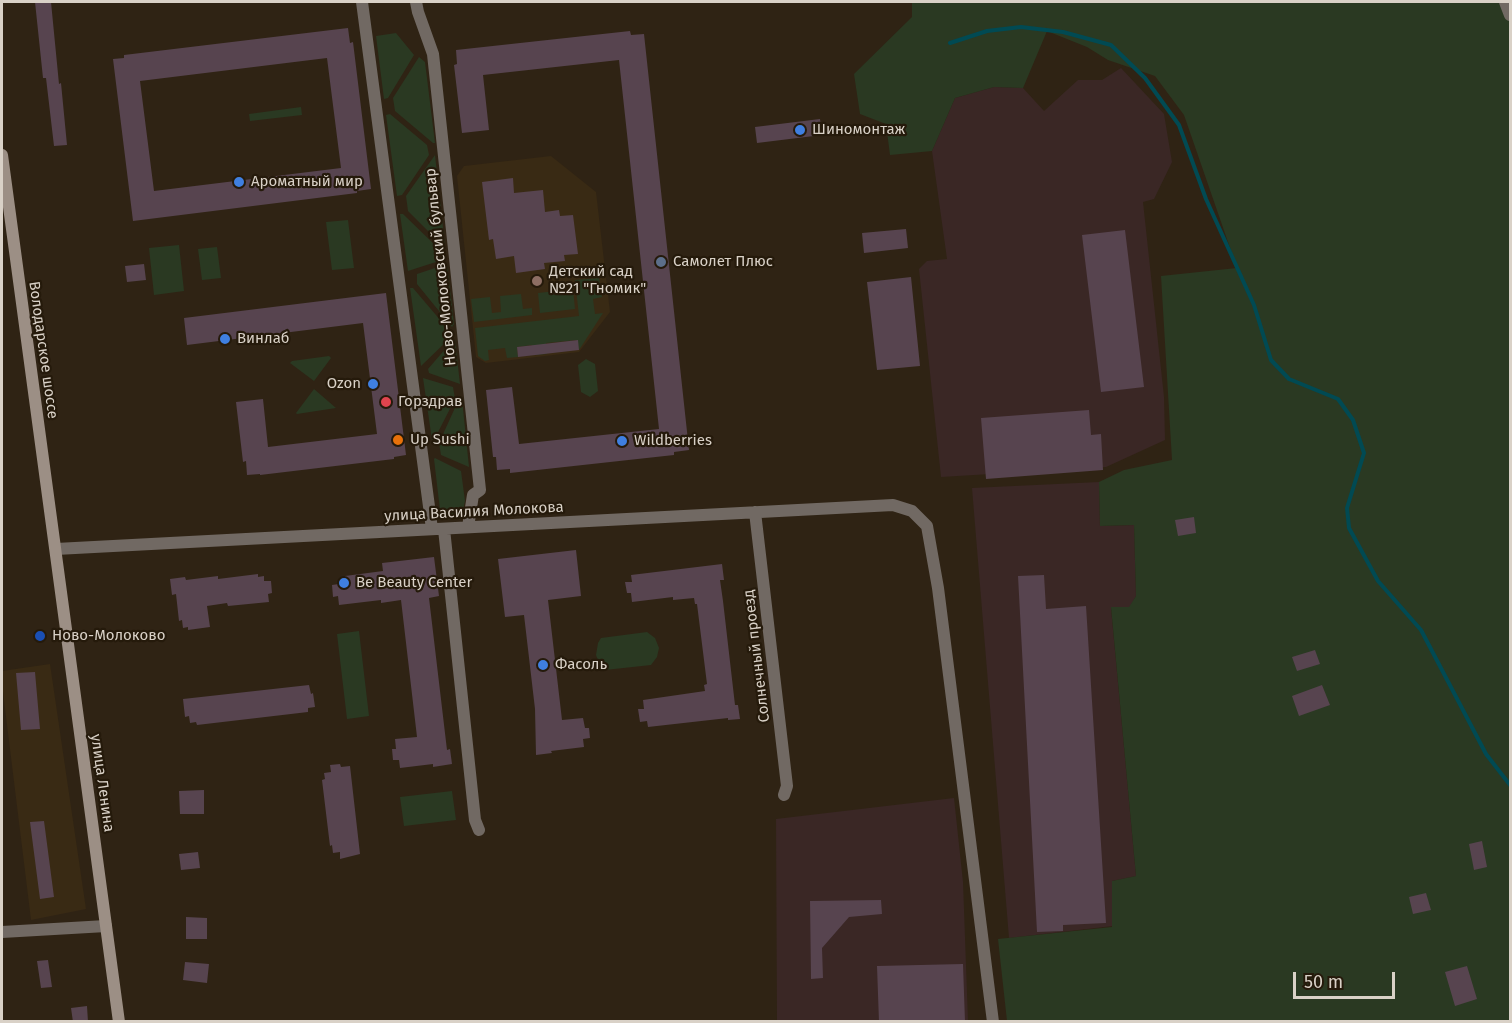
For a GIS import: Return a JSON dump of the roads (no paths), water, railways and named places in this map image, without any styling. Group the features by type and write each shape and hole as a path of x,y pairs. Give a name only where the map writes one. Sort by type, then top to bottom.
{"main road":[{"name":"Володарское шоссе","path":"2,155 56,549"},
{"name":"улица Ленина","path":"56,549 119,1022"}],"street":[{"path":"362,2 438,529 475,820 479,830"},
{"name":"Ново-Молоковский бульвар","path":"416,2 433,54 480,490 473,495 468,527"},
{"path":"1505,2 1510,15"},
{"name":"улица Василия Молокова","path":"56,549 893,505 912,511 927,526 938,588 993,1022"},
{"name":"Солнечный проезд","path":"755,512 787,786 784,795"},
{"path":"2,932 106,926"}],"waterway":[{"path":"950,43 987,31 1021,27 1063,32 1111,45 1145,78 1179,125 1206,199 1254,305 1271,360 1289,379 1338,399 1353,420 1364,453 1347,508 1349,528 1378,581 1421,630 1486,754 1510,785"}],"place":[{"name":"Шиномонтаж","path":"800,130"},
{"name":"Ароматный мир","path":"239,182"},
{"name":"Самолет Плюс","path":"661,262"},
{"name":"Детский сад №21 \"Гномик\"","path":"537,281"},
{"name":"Винлаб","path":"225,339"},
{"name":"Ozon","path":"373,384"},
{"name":"Горздрав","path":"386,402"},
{"name":"Up Sushi","path":"398,440"},
{"name":"Wildberries","path":"622,441"},
{"name":"Be Beauty Center","path":"344,583"},
{"name":"Ново-Молоково","path":"40,636"},
{"name":"Фасоль","path":"543,665"}]}
